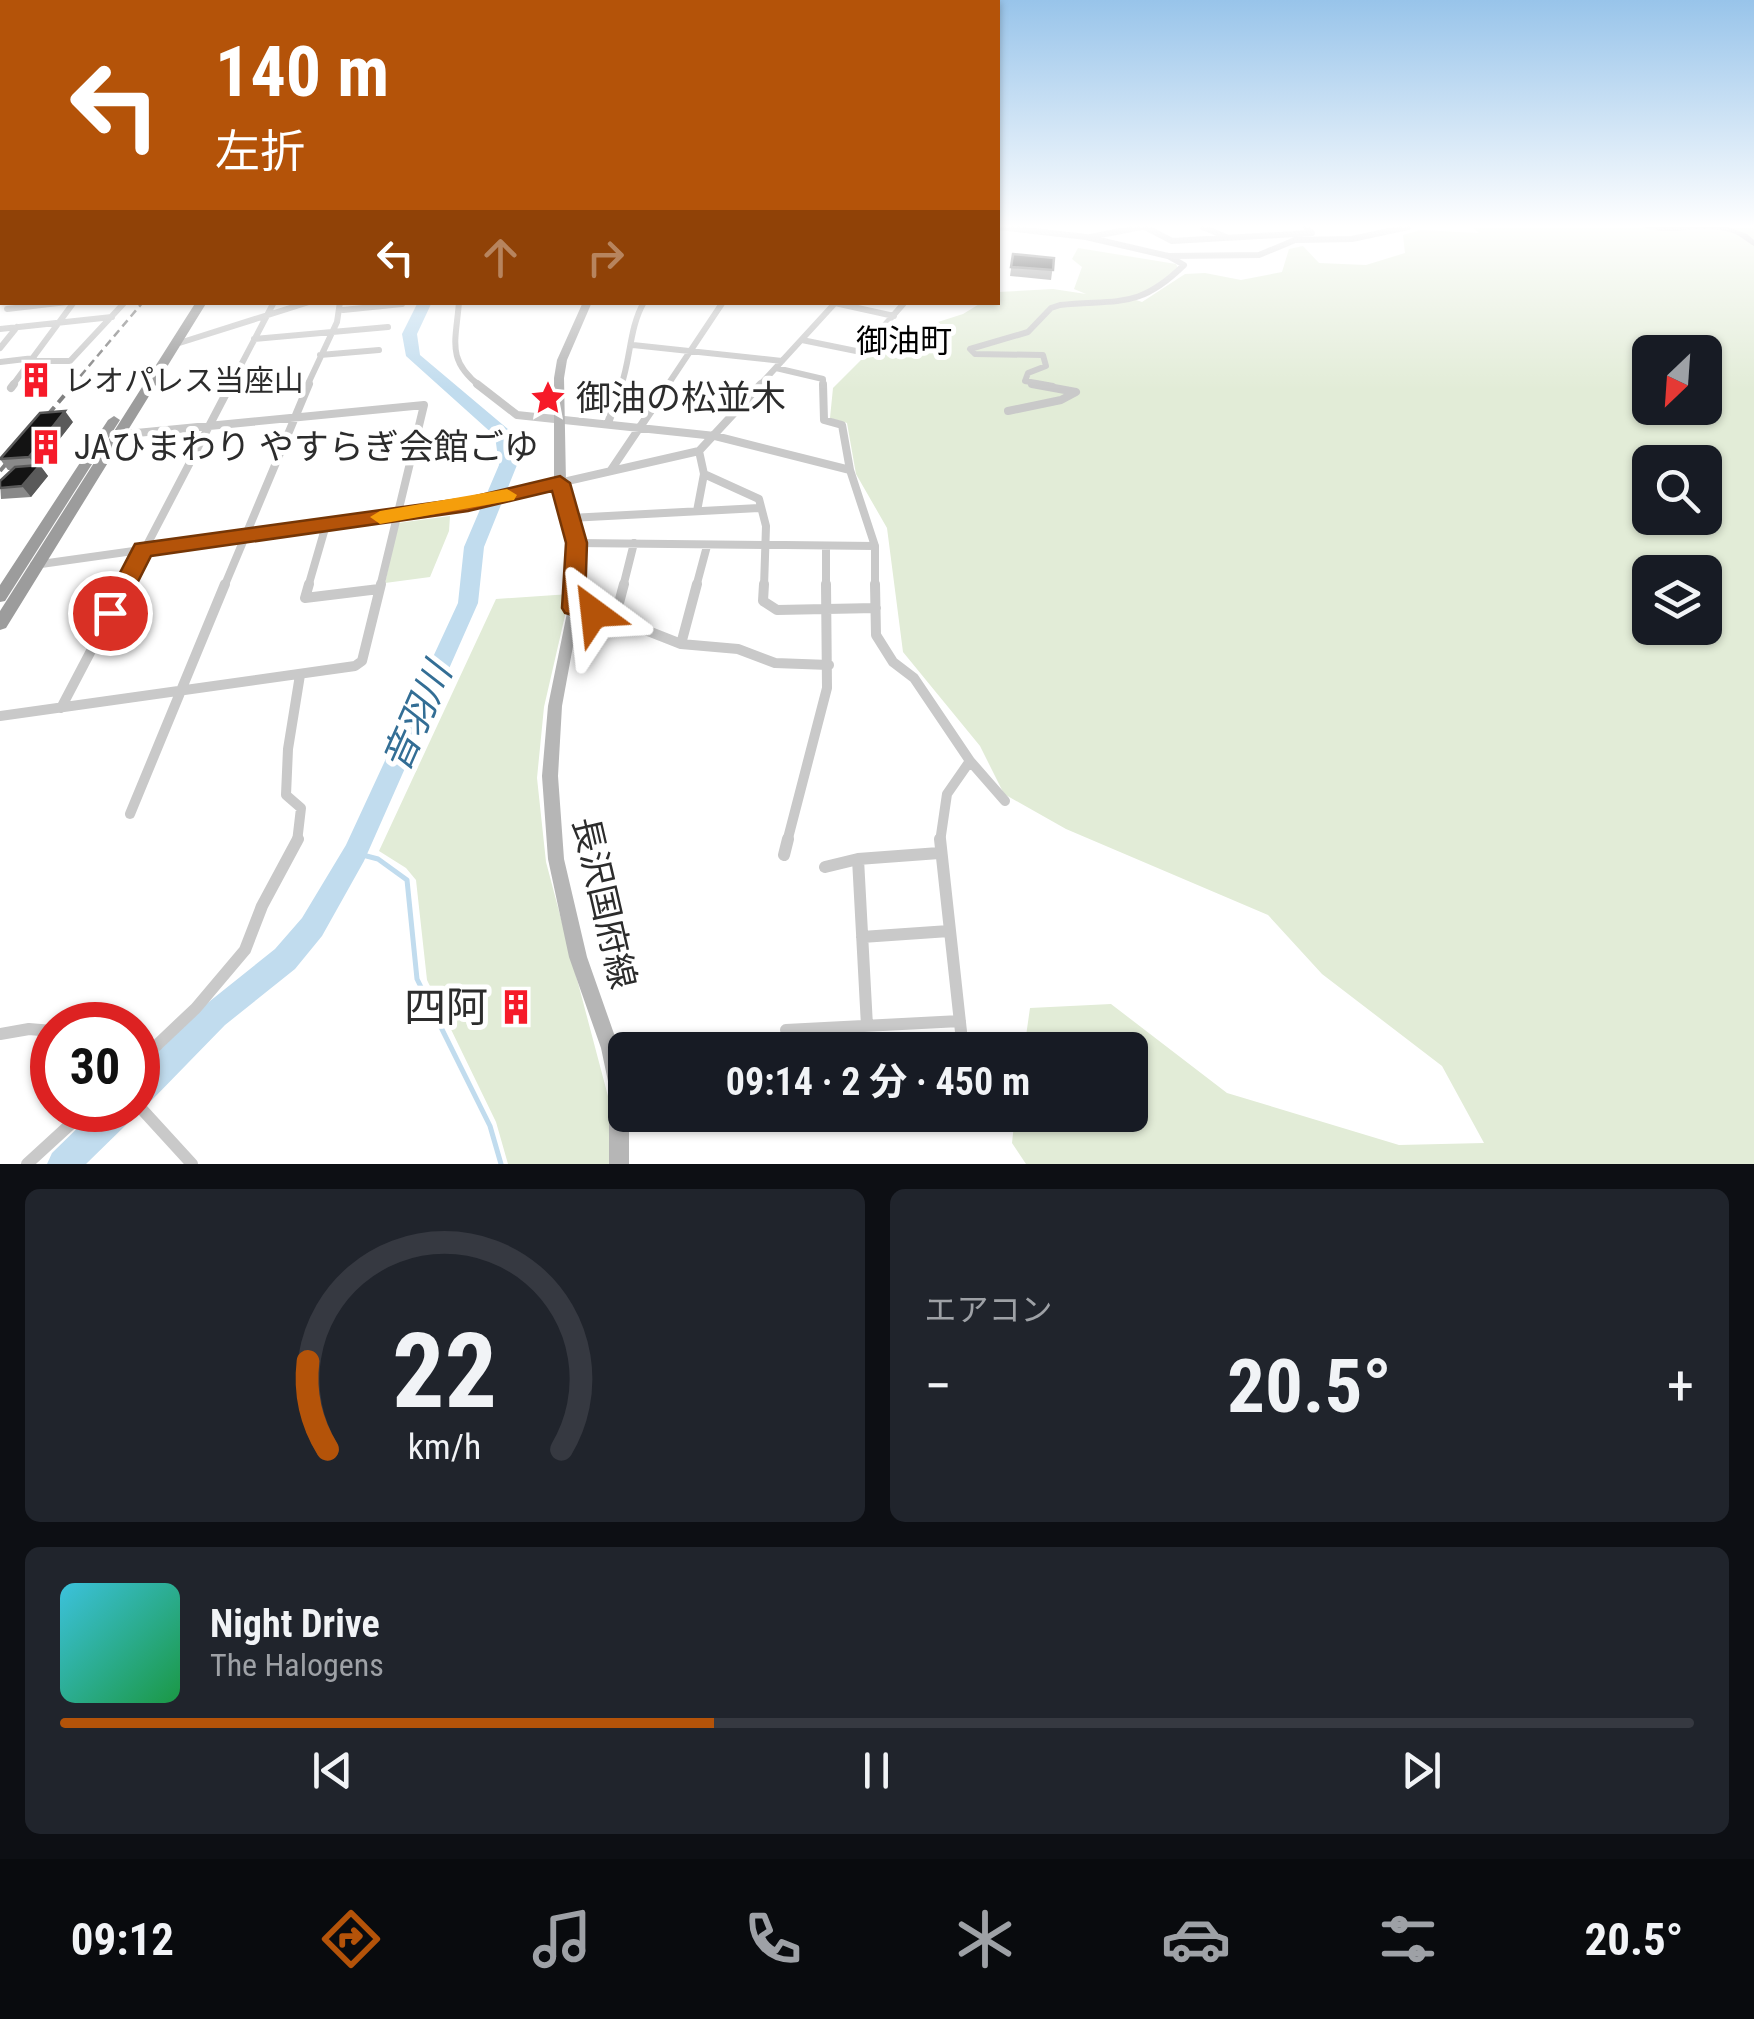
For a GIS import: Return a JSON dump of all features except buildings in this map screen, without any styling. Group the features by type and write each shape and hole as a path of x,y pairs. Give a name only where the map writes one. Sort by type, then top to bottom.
{"highway":[{"path":"0,598 192,305"},
{"path":"0,624 200,305"}],"main road":[{"name":"長沢国府線","path":"587,305 562,360 559,378 560,483 576,543 574,608 555,706 550,776 556,859 578,957 619,1086 619,1164"}],"street":[{"path":"1008,411 1061,400 1076,392 1066,387 1038,388 1025,381 1028,374 1046,366 1043,355 975,354 970,350 1028,332 1051,308 1148,298 1166,281"},
{"path":"11,388 69,305"},
{"path":"0,362 70,362 123,305"},
{"path":"62,708 272,305"},
{"path":"174,345 301,305"},
{"path":"130,814 341,306 372,305"},
{"path":"459,305 456,358 462,372 517,415 715,436 850,470"},
{"path":"608,423 633,345 634,320 642,305"},
{"path":"610,470 721,305"},
{"path":"19,567 468,504 699,451 834,305"},
{"path":"845,305 894,316"},
{"path":"802,340 861,352 903,305"},
{"path":"0,318 9,306"},
{"path":"0,328 113,317"},
{"path":"0,348 17,327"},
{"path":"254,339 388,328"},
{"path":"633,345 779,364 823,379 824,420 842,425 850,470 875,546 876,635 892,662 914,678 970,761 1005,801"},
{"path":"320,355 379,350"},
{"path":"0,716 300,675 355,666 362,660 424,405 116,435"},
{"path":"697,512 704,474 699,451"},
{"path":"704,474 758,498 766,526 763,601 778,610 876,608"},
{"path":"570,518 759,508"},
{"path":"326,525 306,598 380,589"},
{"path":"576,543 875,546"},
{"path":"615,618 634,544"},
{"path":"682,644 708,546"},
{"path":"784,855 826,688 826,546"},
{"path":"574,608 615,618 682,644 738,649 776,663 829,665"},
{"path":"160,1042 196,1008 245,950 262,906 300,836 301,808 286,795 288,749 300,675"},
{"path":"962,1032 939,852 947,794 970,761"},
{"path":"825,867 858,859 939,852"},
{"path":"858,859 867,1026"},
{"path":"862,937 949,932"},
{"path":"786,1030 960,1021"},
{"path":"0,1034 30,1029"},
{"path":"160,1128 192,1164"},
{"path":"27,1164 62,1132"}],"green space":[{"path":"1077,281 1161,281 1136,300 1142,302 1174,281 1754,281 1754,1164 1026,1164 1012,1143 1013,1132 1148,1132 1148,1032 1227,1093 1399,1145 1484,1143 1442,1066 1322,974 1268,915 1066,829 1004,794 980,746 903,652 887,528 856,474 847,423 830,418 833,388 866,355 913,330 963,314 978,305 1000,305 1000,292 1053,289 1086,294 1074,289"},
{"path":"450,516 449,531 430,577 385,583 398,523"},
{"path":"570,594 544,707 537,778 546,862 608,1096 610,1164 508,1164 496,1122 427,980 416,880 406,868 379,851 496,599"},
{"path":"1111,1004 1147,1032 1027,1032 1030,1008"}],"waterway":[{"name":"音羽川","path":"160,1070 215,1015 285,959 312,927 355,853 468,603 474,547 508,465 503,434 413,356 409,334 423,305"},
{"path":"355,853 378,859 407,880 417,979 490,1126 501,1164"},
{"name":"音羽川","path":"63,1164 96,1132"}],"railway":[{"path":"72,386 140,305"},
{"path":"0,471 74,384"}],"slow traffic":[{"path":"380,517 507,495"}],"place":[{"name":"レオパレス当座山","path":"36,380"},
{"name":"御油の松並木","path":"548,398"},
{"name":"JAひまわり やすらぎ会館ごゆ","path":"46,447"},
{"name":"四阿","path":"516,1007"}],"district":[{"name":"御油町","path":"904,341"}],"route":[{"path":"110,613 143,549 468,504 560,483 576,543 574,608 594,613"}]}
